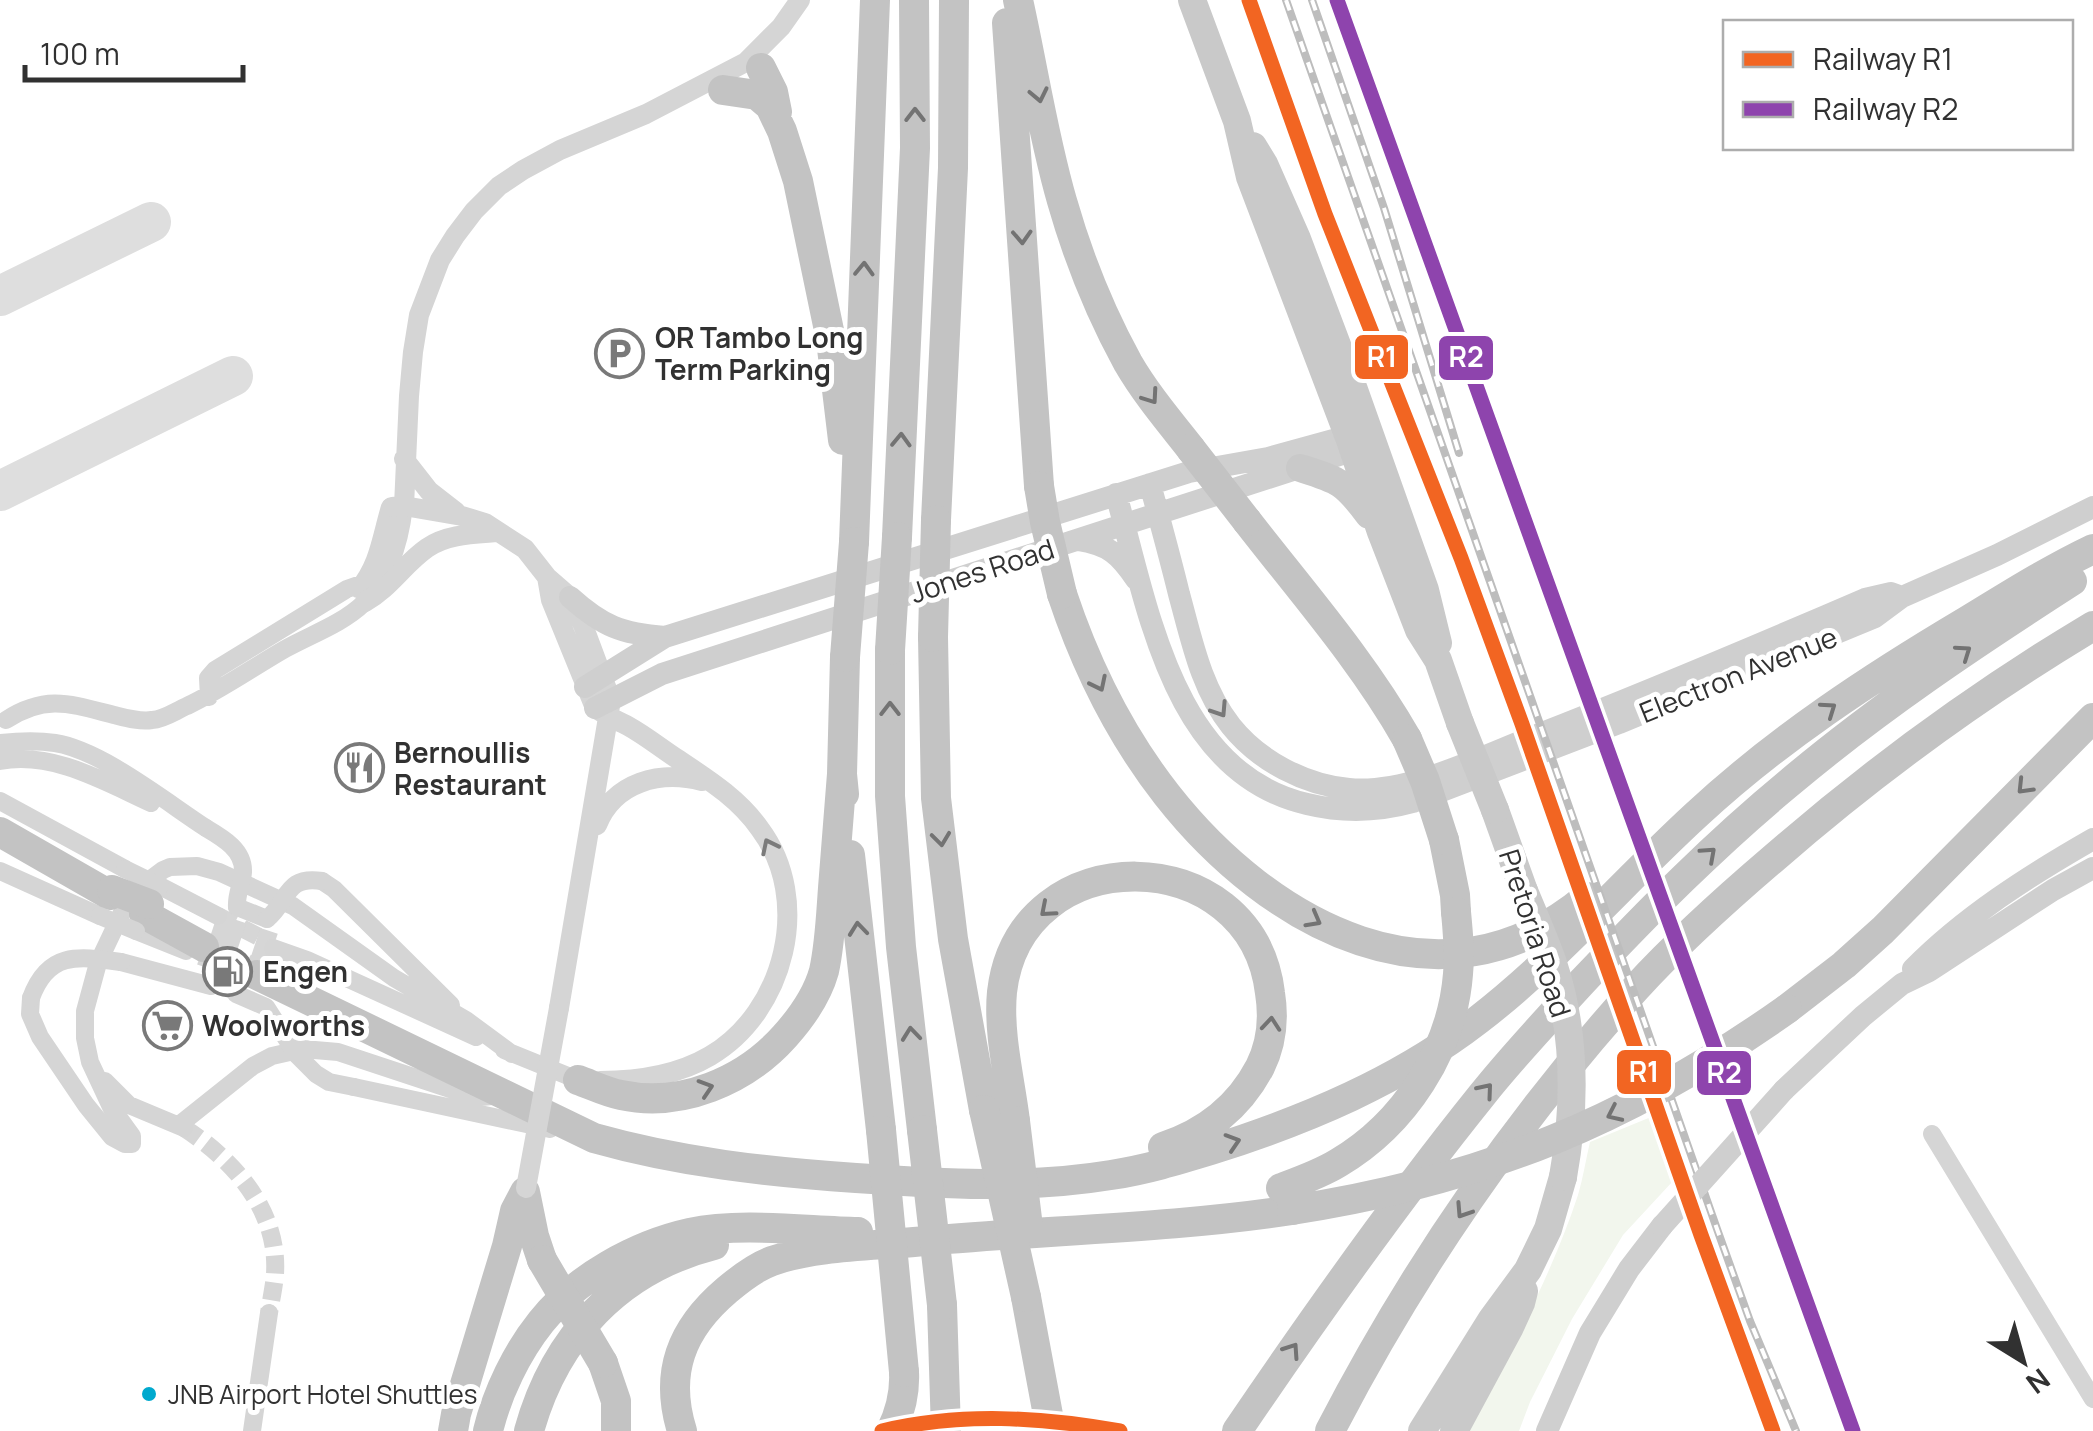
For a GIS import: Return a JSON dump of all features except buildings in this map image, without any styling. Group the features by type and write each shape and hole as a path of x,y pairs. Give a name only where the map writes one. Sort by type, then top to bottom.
{"highway":[{"path":"578,1080 638,1098 703,1091 748,1069 775,1047 812,1000 824,972 842,774 875,0"},
{"path":"914,0 915,148 890,650 890,796 901,947 942,1306 946,1431"},
{"path":"954,0 953,168 933,637 936,798 953,939 984,1110 1031,1304"},
{"path":"1006,0 1039,486 1062,594 1089,664 1130,743 1167,795 1238,869 1310,918 1358,941 1405,952 1454,955 1508,944 1551,924 1704,795 1898,662 2093,549"},
{"path":"682,1431 674,1381 686,1339 699,1317 742,1278 771,1262 805,1254 976,1236 1226,1220 1287,1199 1380,1132 1412,1095 1438,1052 1454,1004 1458,974 1456,895 1444,840 1407,738 1345,646 1130,367 1084,268 1062,200 1018,0"},
{"path":"761,68 773,92 798,180 830,340 854,527"},
{"path":"723,90 757,95 778,120"},
{"path":"1237,1431 1327,1299 1483,1093 1633,928 1762,806 1870,718 1976,643 2093,569"},
{"path":"1330,1431 1389,1324 1470,1199 1536,1108 1638,986 1746,881 1840,800 1938,726 2093,626"},
{"path":"1287,1199 1350,1201 1468,1172 1574,1132 1694,1072 1844,965 2093,718"},
{"path":"257,975 594,1138 676,1157 813,1176 958,1185 1036,1183 1144,1169 1236,1142 1352,1096 1434,1052 1513,992 1694,817 1787,739"},
{"path":"842,774 881,1130 908,1431"},
{"path":"0,832 78,876 209,937"},
{"path":"1051,1431 1031,1304 1002,994 1013,951 1023,934 1052,903 1072,890 1090,882 1124,876 1166,879 1186,885 1230,913 1255,945 1268,978 1273,1014 1267,1053 1243,1094 1210,1124 1174,1143 1070,1179"},
{"path":"526,1190 542,1260 603,1363 616,1401 616,1431"},
{"path":"453,1431 515,1211 526,1190"},
{"path":"488,1431 505,1382 540,1323 590,1278 660,1241 721,1229 976,1236"},
{"path":"529,1431 548,1376 561,1355 583,1325 620,1288 670,1261 710,1246 811,1231"},
{"path":"891,1431 904,1377"}],"main road":[{"name":"Pretoria Road","path":"1192,0 1237,121 1264,164 1297,239 1361,440 1381,532 1419,630 1438,660 1553,964 1570,1037 1571,1136 1548,1229 1528,1270 1492,1319 1422,1431"},
{"name":"Pretoria Road","path":"1361,440 1425,590 1438,640 1438,660"},
{"name":"Jones Road","path":"601,698 662,674 1300,468 1361,440"},
{"name":"Jones Road","path":"665,636 1189,472 1361,440"},
{"path":"1300,468 1341,483 1381,532"},
{"name":"Electron Avenue","path":"1150,484 1200,670 1220,712 1262,756 1307,778 1350,789 1375,789 1422,779 1612,706 1865,599 1880,594 1902,597"},
{"name":"Electron Avenue","path":"1116,494 1166,661 1184,705 1212,746 1244,776 1277,794 1318,807 1364,812 1414,802 1619,723 1875,617 1902,597 2093,507"},
{"path":"1170,557 1176,526 1205,500"},
{"path":"1074,540 1112,551 1143,591"},
{"path":"570,597 608,626 637,635 665,636"},
{"path":"601,698 636,653 665,636"},
{"path":"1902,984 1910,971 1943,940 2093,839"},
{"path":"1547,1431 1590,1333 1629,1269 1662,1226 1784,1090 1902,984 2093,868"},
{"name":"Pretoria Road","path":"1456,1430 1521,1303 1528,1270"}],"street":[{"path":"646,114 686,104 750,77 787,36 802,14 803,0"},
{"path":"6,720 30,707 52,703 154,720 209,696 330,626 365,592 399,500 412,352 420,315 440,260 455,236 500,186 523,170 646,114 746,62 803,0"},
{"path":"404,459 429,491 462,516"},
{"path":"399,500 485,523 525,549 570,597 601,698 587,848 526,1190"},
{"path":"209,696 208,678 215,670 347,589 365,592 389,586 429,547 466,534 500,532"},
{"path":"272,946 578,1080 621,1081 683,1069 710,1056 755,1016 777,975 784,949 788,912 777,862 758,826 742,808 637,732 601,698 550,600 548,576"},
{"path":"1,749 19,760 58,764 206,828 229,843 242,861 238,906 267,919 295,884 322,881 466,1020"},
{"path":"587,848 605,808 630,786 675,775 713,784"},
{"path":"0,801 50,828 112,893"},
{"path":"512,1054 292,906 219,872 197,866 162,870 143,885 116,922 91,984 85,1012 86,1046 97,1079 132,1136 132,1144 112,1138 86,1105 40,1037 30,1014 31,998 48,968 62,961 83,958 150,968 266,1008 296,1055 322,1078 594,1138"},
{"path":"0,871 26,883 112,893"},
{"path":"86,1046 103,1078 124,1101 182,1126 253,1066 272,1056 303,1049 338,1052 465,1094 502,1094"},
{"path":"1932,1134 2093,1399"},
{"path":"252,1431 269,1313"}],"shaded area":[{"path":"1651,1117 1673,1181 1623,1235 1572,1319 1519,1431 1469,1431 1555,1256 1578,1195 1590,1142"}],"taxiway":[{"path":"0,296 151,222"},
{"path":"0,491 233,376"}],"tunnel":[{"path":"218,916 271,943"},
{"path":"213,928 273,948"},
{"path":"204,947 257,975"},
{"path":"200,956 257,975"},
{"path":"184,1128 220,1155 250,1189 261,1209 274,1251 269,1313"}],"railway":[{"path":"1249,0 1325,214 1522,724 1773,1431"},
{"path":"1286,0 1717,1229 1796,1431"},
{"path":"1312,0 1384,208 1459,453"},
{"path":"1337,0 1853,1431"}],"rail line":[{"name":"R1","path":"1249,0 1325,214 1522,724 1773,1431"},
{"name":"R2","path":"1337,0 1853,1431"},
{"name":"R1","path":"882,1431 971,1419 1061,1422 1120,1431"}],"place":[{"name":"OR Tambo Long Term Parking","path":"620,353"},
{"name":"Bernoullis Restaurant","path":"359,768"},
{"name":"Engen","path":"228,971"},
{"name":"Woolworths","path":"167,1025"},
{"name":"JNB Airport Hotel Shuttles","path":"149,1394"}]}
